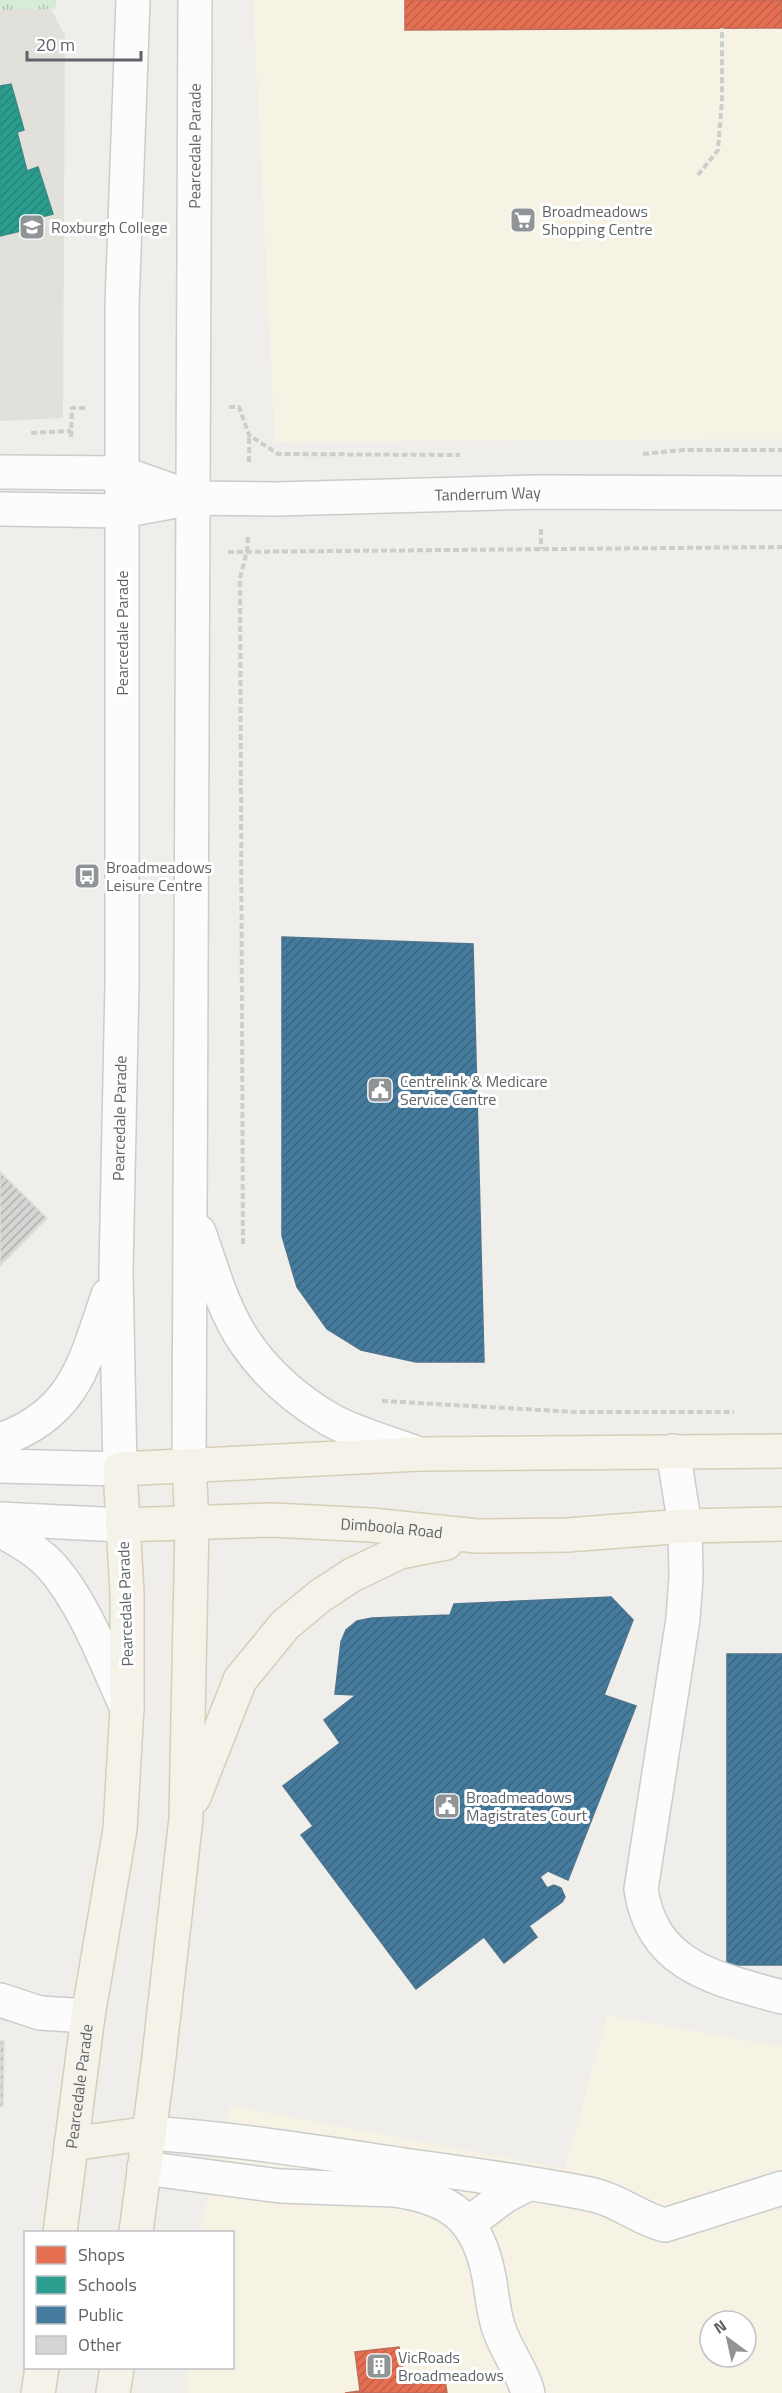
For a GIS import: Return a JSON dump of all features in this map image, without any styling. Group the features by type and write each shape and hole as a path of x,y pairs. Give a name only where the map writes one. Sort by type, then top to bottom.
{"main road":[{"path":"120,1469 419,1454 782,1450"},
{"name":"Pearcedale Parade","path":"136,2231 150,2133 186,1818 192,1522 189,1466"},
{"name":"Pearcedale Parade","path":"60,2231 88,2016 120,1829 127,1708 127,1594 120,1469"},
{"name":"Dimboola Road","path":"122,1525 283,1521 371,1525 477,1536 567,1535 685,1526 782,1524"},
{"path":"186,1818 240,1680 285,1625 320,1596 352,1575 400,1552 477,1536"},
{"path":"71,2144 150,2133"},
{"path":"71,2144 144,2168"},
{"path":"38,2393 42,2369"},
{"path":"113,2393 117,2369"}],"street":[{"name":"Pearcedale Parade","path":"120,1469 116,1272 122,983 123,293 133,0"},
{"name":"Pearcedale Parade","path":"189,1466 195,0"},
{"name":"Tanderrum Way","path":"0,472 122,473 192,498"},
{"name":"Tanderrum Way","path":"0,509 122,511 192,498 276,499 540,492 782,493"},
{"path":"191,1211 220,1293 245,1341 272,1374 295,1396 331,1420 419,1454"},
{"path":"0,1440 38,1422 57,1406 75,1384 84,1365 116,1272"},
{"path":"673,1451 685,1526 686,1577 683,1618 641,1889 644,1911 653,1930 666,1948 692,1968 782,1997"},
{"path":"0,1466 120,1469"},
{"name":"Dimboola Road","path":"0,1519 122,1525"},
{"path":"0,1530 32,1548 52,1567 78,1605 127,1708"},
{"path":"0,2000 40,2013 88,2016"},
{"path":"150,2133 240,2141 596,2195 626,2206 652,2221 665,2225 782,2188"},
{"path":"144,2168 280,2186 402,2191 452,2207 469,2223 477,2237 485,2259 500,2332 528,2393"},
{"path":"469,2223 510,2193 528,2184"}],"path":[{"path":"698,175 718,150 722,101 722,28"},
{"path":"193,408 239,407 249,435 278,454 470,455"},
{"path":"72,472 72,408 122,408"},
{"path":"24,434 71,431"},
{"path":"192,552 782,547"},
{"path":"245,1252 243,1242 241,1003 240,578 247,551"},
{"path":"381,1401 577,1412 738,1412"}],"shaded area":[{"name":"Broadmeadows Shopping Centre","path":"253,0 782,0 782,439 275,442"},
{"name":"Roxburgh College","path":"48,3 65,36 63,418 0,421 0,5"},
{"path":"607,2015 782,2047 782,2393 187,2393 188,2369 234,2369 234,2231 200,2231 231,2106 565,2169"}],"green space":[{"path":"0,0 56,0 56,9 0,10"}],"building: Shops":[{"path":"405,0 782,0 782,28 405,30"},
{"name":"VicRoads Broadmeadows","path":"399,2347 405,2385 445,2380 447,2393 345,2393 360,2391 355,2352"}],"building: Schools":[{"path":"11,84 24,130 17,132 27,171 38,167 53,214 23,222 25,230 0,236 0,86"}],"building: Public":[{"name":"Centrelink & Medicare Service Centre","path":"282,937 473,944 484,1362 416,1362 361,1350 327,1329 297,1287 282,1236"},
{"name":"Broadmeadows Magistrates Court","path":"611,1597 633,1620 604,1695 636,1706 568,1880 548,1871 540,1877 547,1888 554,1885 561,1888 565,1897 562,1902 529,1926 537,1937 504,1963 484,1937 416,1989 301,1835 313,1826 283,1786 340,1743 324,1720 356,1695 335,1694 341,1642 346,1630 357,1621 372,1618 450,1615 454,1604"},
{"path":"727,1654 782,1654 782,1965 727,1965"}],"building: Other":[{"path":"0,1172 47,1218 0,1266"},
{"path":"0,2041 4,2041 3,2106 0,2106"}],"place":[{"name":"Broadmeadows Shopping Centre","path":"523,220"},
{"name":"Roxburgh College","path":"32,227"},
{"name":"Broadmeadows Leisure Centre","path":"87,876"},
{"name":"Centrelink & Medicare Service Centre","path":"380,1090"},
{"name":"Broadmeadows Magistrates Court","path":"447,1806"},
{"name":"VicRoads Broadmeadows","path":"379,2366"}]}
